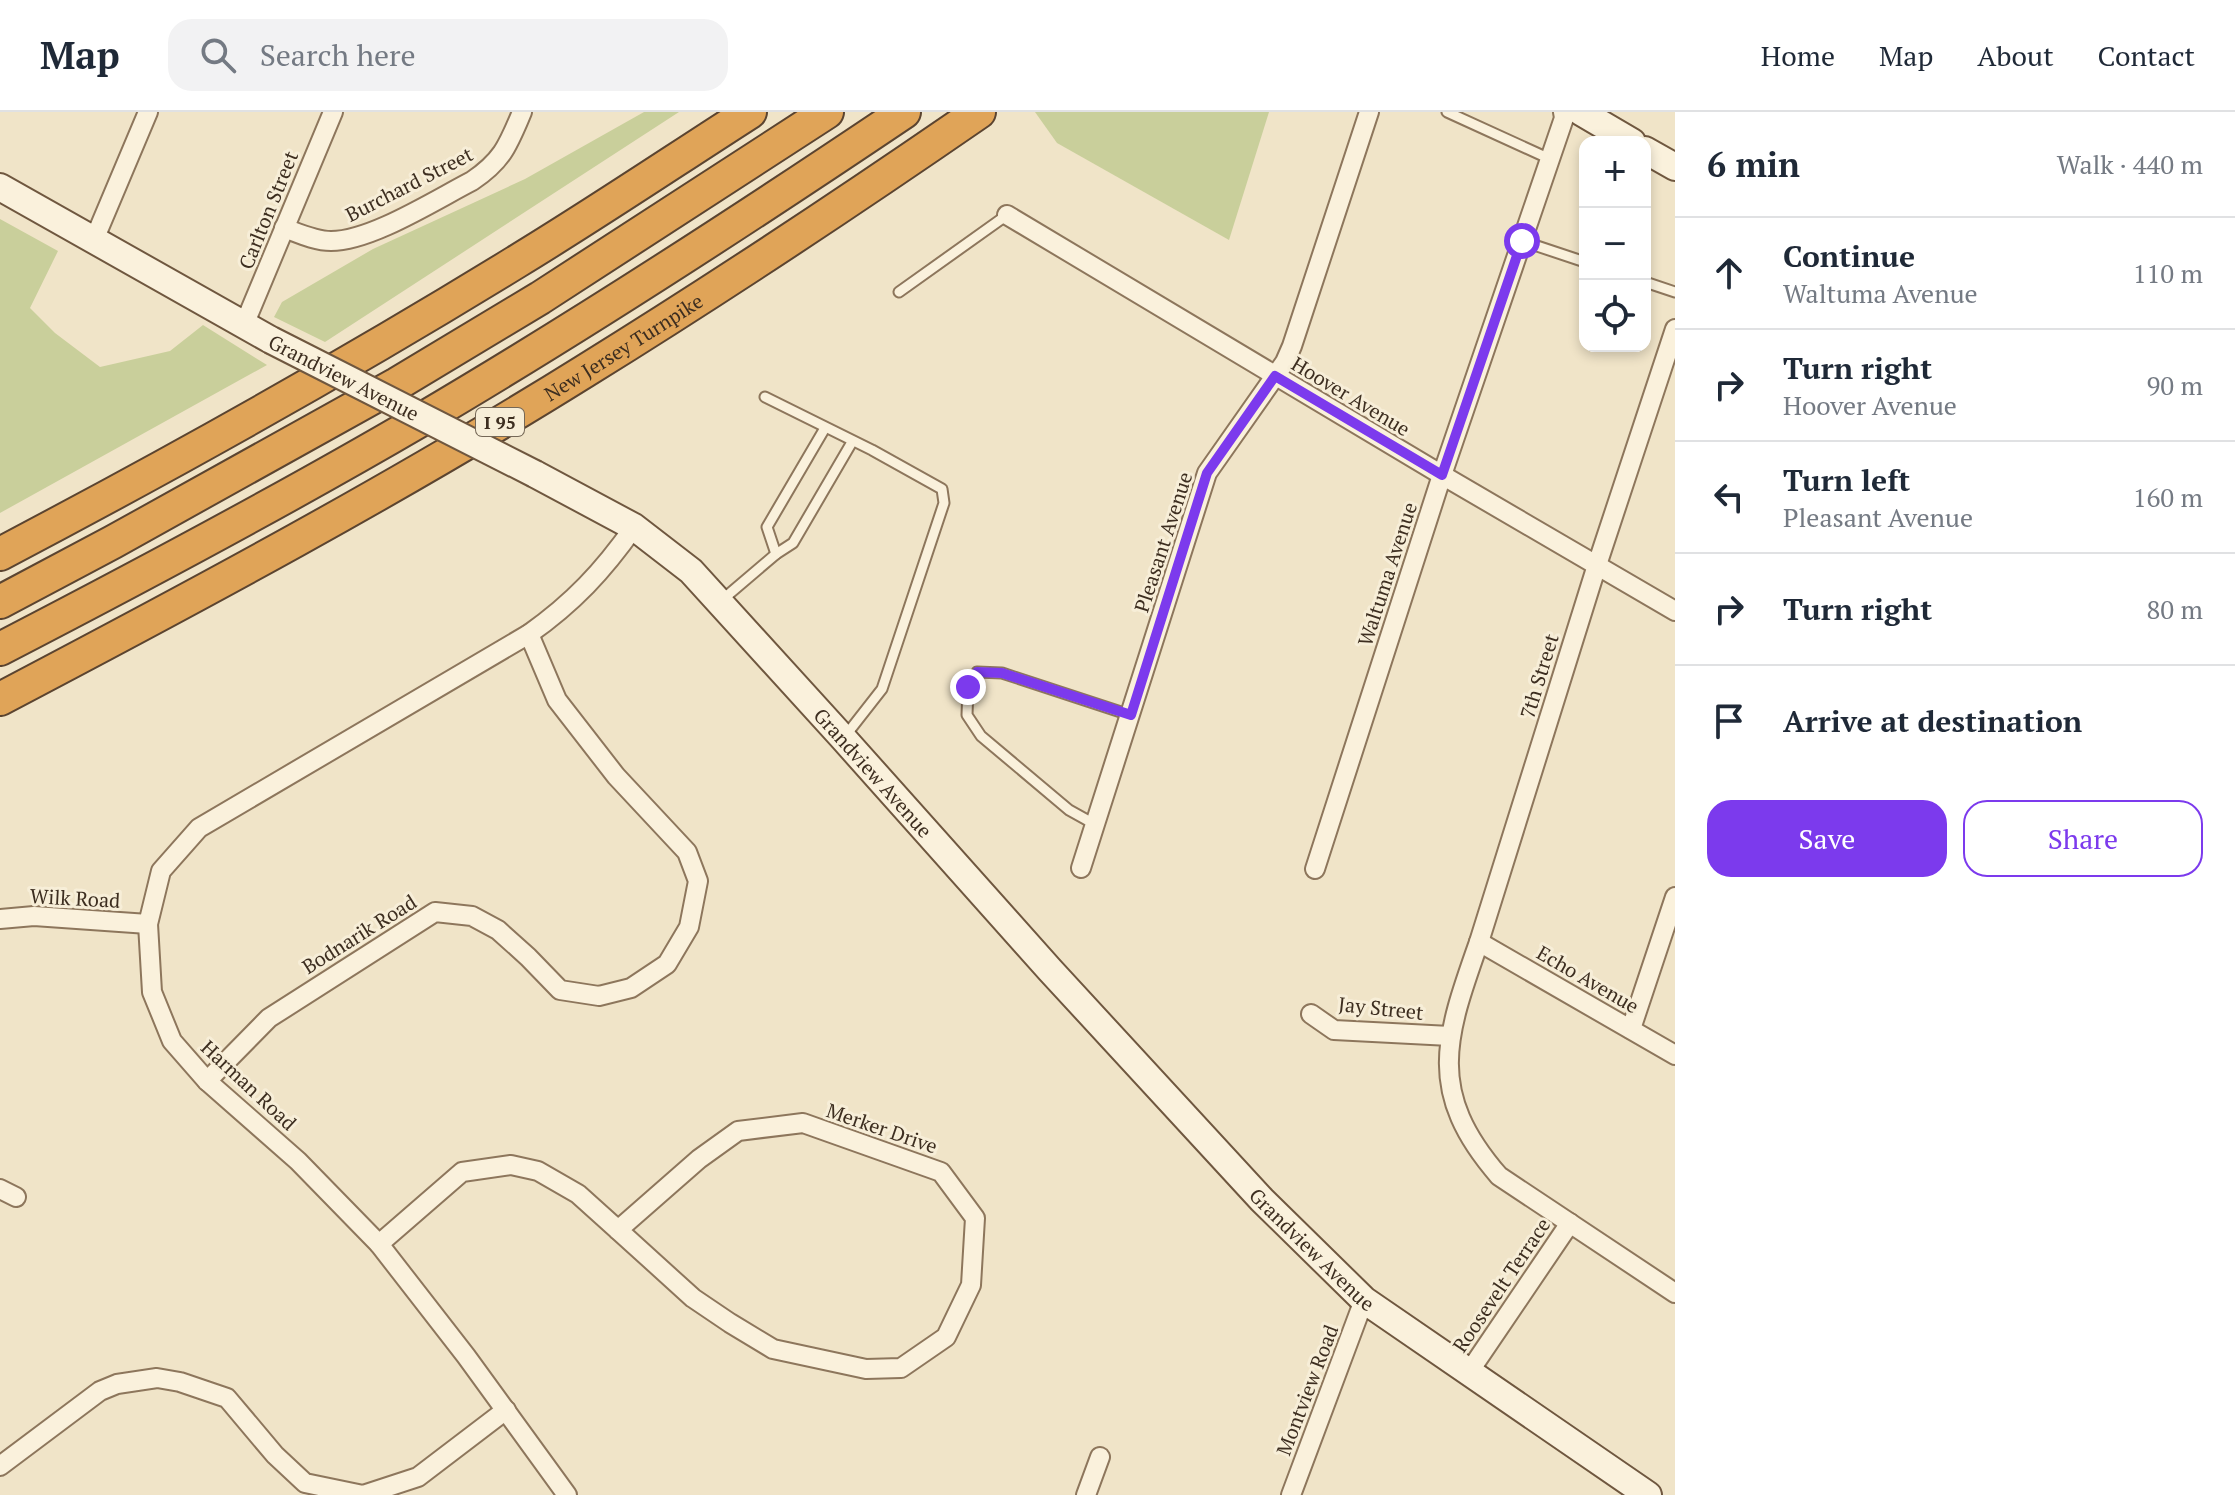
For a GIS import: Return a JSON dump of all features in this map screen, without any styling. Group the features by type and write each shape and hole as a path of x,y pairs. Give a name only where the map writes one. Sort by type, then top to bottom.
{"highway":[{"path":"0,554 372,349 517,262 750,112"},
{"path":"0,602 397,384 540,298 827,112"},
{"name":"I 95","path":"0,649 131,582 420,420 702,245 904,112"},
{"name":"New Jersey Turnpike","path":"0,699 297,539 571,380 725,282 979,112"}],"street":[{"path":"94,240 148,112"},
{"name":"Carlton Street","path":"244,325 333,112"},
{"name":"Burchard Street","path":"284,228 328,241 366,235 488,170 508,145 522,112"},
{"name":"Pleasant Avenue","path":"1081,868 1207,473 1275,376 1292,346 1369,112"},
{"name":"Waltuma Avenue","path":"1315,869 1442,475 1564,118 1563,112"},
{"path":"1581,112 1622,136"},
{"path":"1651,153 1675,167"},
{"name":"Grandview Avenue","path":"0,187 271,340 634,527 691,571 1262,1200 1364,1300 1648,1495"},
{"name":"Hoover Avenue","path":"1007,215 1675,611"},
{"name":"7th Street","path":"1675,329 1457,1004 1450,1036 1449,1079 1458,1115 1477,1150 1499,1176 1675,1293"},
{"name":"Harman Road","path":"567,1495 379,1244 298,1161 207,1081 172,1041 152,992 148,924 161,871 199,828 529,634 561,611 594,579 634,527"},
{"name":"Bodnarik Road","path":"207,1081 269,1018 435,912 472,916 498,930 560,990 599,996 631,988 667,964 689,927 698,881 687,852 616,776 557,700 529,634"},
{"path":"1631,1029 1675,897"},
{"name":"Wilk Road","path":"0,919 34,916 148,924"},
{"name":"Echo Avenue","path":"1479,942 1675,1055"},
{"name":"Jay Street","path":"1311,1014 1334,1030 1450,1036"},
{"name":"Merker Drive","path":"379,1244 462,1172 511,1165 538,1171 578,1194 693,1298 773,1349 866,1369 901,1368 946,1337 971,1285 975,1218 941,1172 803,1123 738,1131 699,1159 618,1230"},
{"name":"Roosevelt Terrace","path":"1469,1372 1570,1223"},
{"name":"Montview Road","path":"1291,1495 1364,1300"},
{"path":"0,1466 100,1391 117,1384 157,1378 180,1382 227,1398 275,1455 305,1483 363,1495 418,1477 506,1410"},
{"path":"1086,1495 1100,1457"}],"lane":[{"path":"1455,113 1550,159"},
{"path":"899,292 1007,215"},
{"path":"1522,241 1579,260"},
{"path":"1651,284 1675,292"},
{"path":"765,397 942,489 944,503 882,689 843,738"},
{"path":"776,554 767,527 825,428"},
{"path":"720,602 793,543 852,442"},
{"path":"1096,825 1069,810 981,736 967,715 968,687 977,672 1002,673 1131,715"}],"green space":[{"path":"644,112 679,112 325,342 274,317 282,302 373,249 525,179"},
{"path":"1035,112 1269,112 1229,240 1057,143"},
{"path":"0,219 58,251 30,308 55,333 100,367 170,351 203,325 267,365 0,513"}],"route":[{"path":"968,687 977,672 1002,673 1131,715 1207,473 1275,376 1442,475 1522,241"}]}
